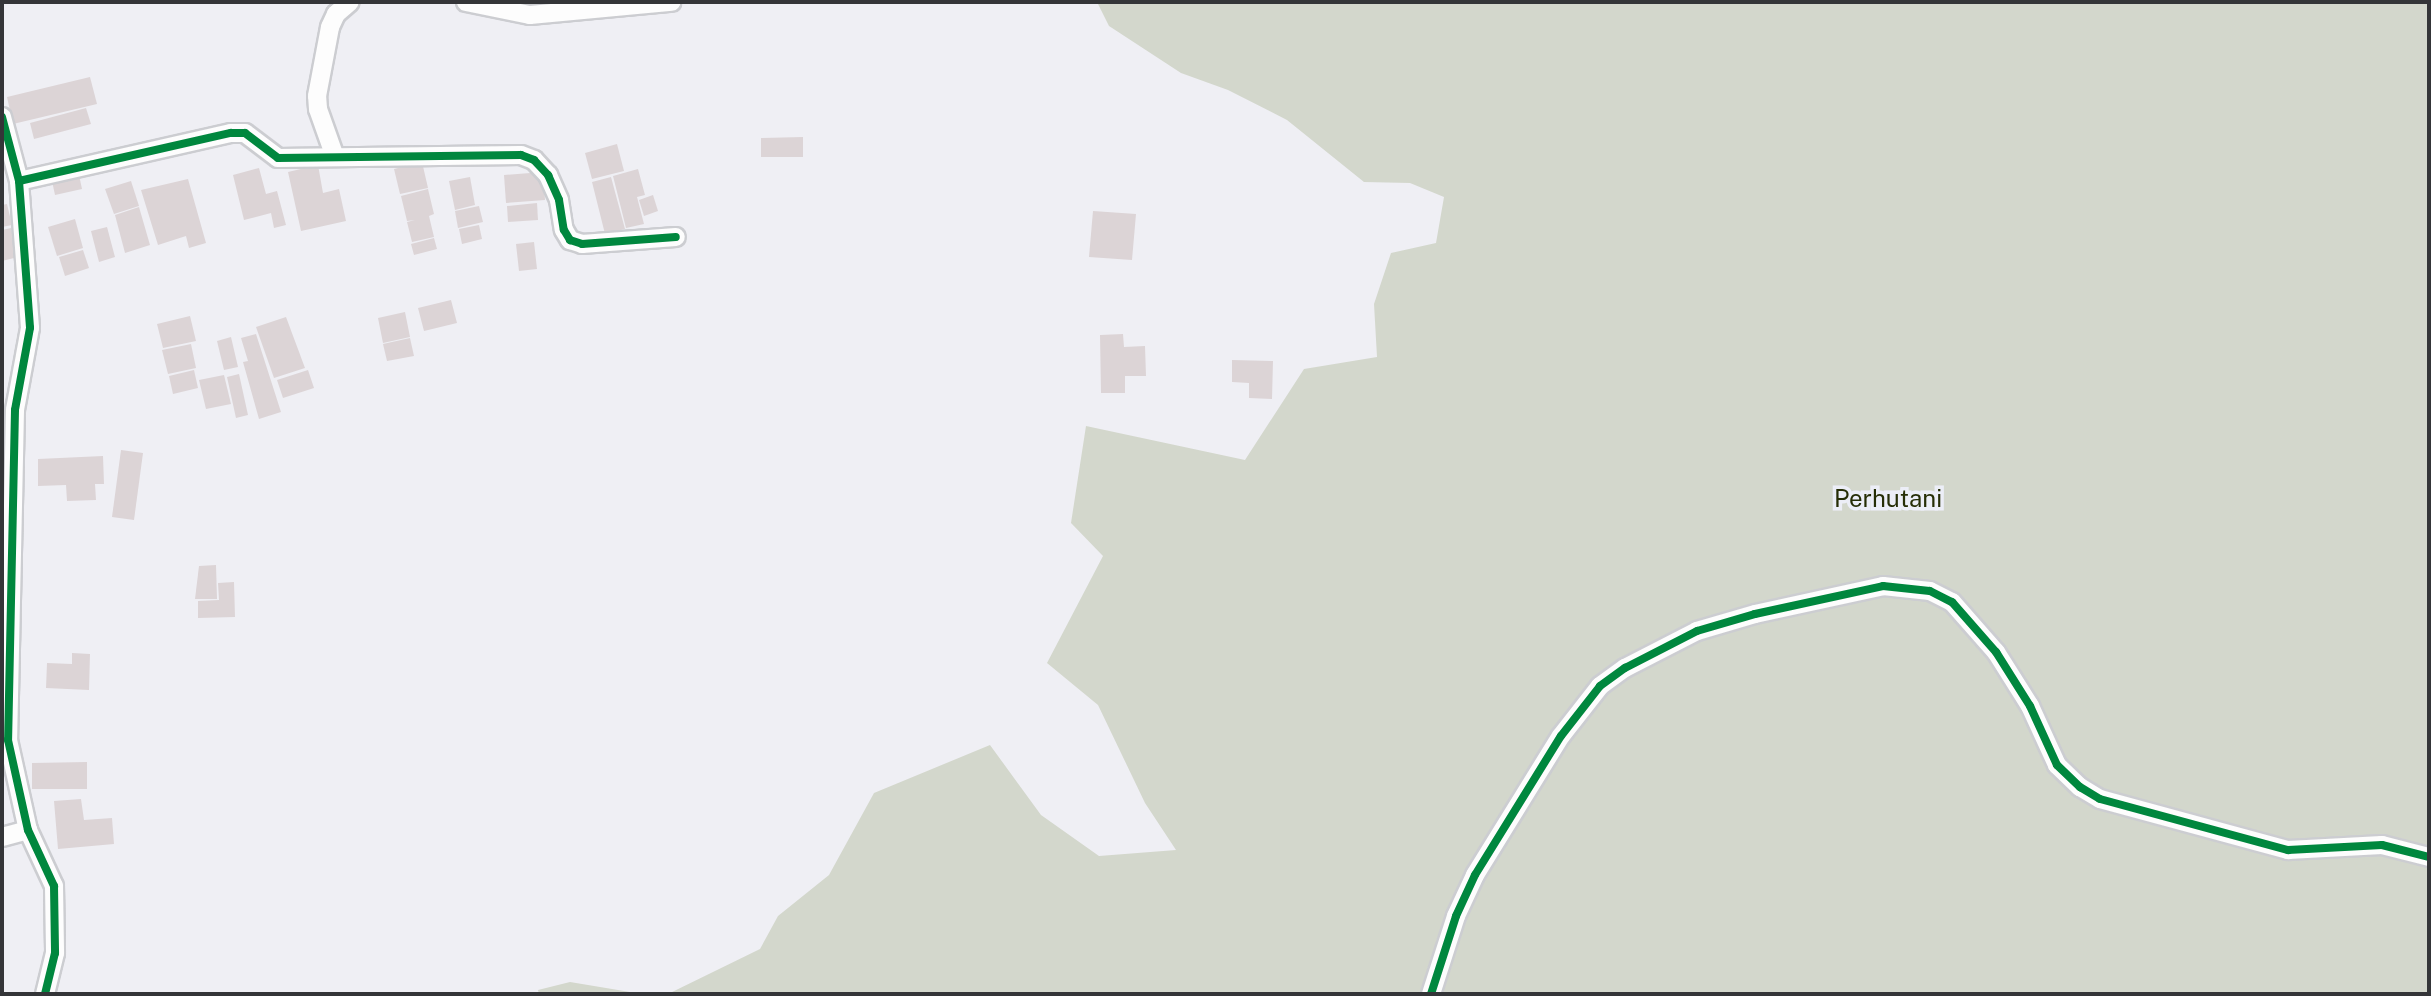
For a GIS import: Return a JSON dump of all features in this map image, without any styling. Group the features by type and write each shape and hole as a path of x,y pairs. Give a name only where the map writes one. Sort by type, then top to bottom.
{"street":[{"path":"335,157 317,96 330,27 336,14 350,2"},
{"path":"466,2 530,15 671,2"},
{"path":"2,117 19,181 30,328 9,410 8,740 28,830 54,886 55,953 45,994"},
{"path":"19,181 231,133 245,133 278,158 521,155 534,160 548,175 559,200 564,230 570,240 582,244 676,237"},
{"path":"1431,994 1456,916 1475,875 1561,736 1600,686 1625,668 1697,631 1755,614 1883,586 1930,591 1952,602 1986,639 2010,675 2057,765 2080,787 2100,799 2288,850 2382,845 2429,857"},
{"path":"2,837 28,830"}],"green space":[{"name":"Perhutani","path":"1097,2 2429,2 2429,994 668,994 760,949 778,916 829,875 874,793 990,745 1041,815 1099,856 1176,850 1145,803 1098,705 1047,663 1103,556 1071,523 1086,426 1245,460 1304,369 1377,357 1374,304 1391,253 1436,243 1444,197 1410,183 1364,182 1287,120 1228,90 1181,73 1109,26"},
{"path":"570,982 642,994 539,994 538,990"}],"building":[{"path":"90,77 97,104 13,124 7,97"},
{"path":"86,108 91,124 34,139 30,123"},
{"path":"803,137 803,157 761,157 761,138"},
{"path":"617,144 624,171 592,179 585,153"},
{"path":"422,162 428,188 400,194 394,169"},
{"path":"318,165 323,193 339,189 346,221 301,231 288,172"},
{"path":"259,168 266,194 277,191 286,225 274,228 271,213 244,220 233,175"},
{"path":"638,169 645,195 637,197 644,224 626,228 613,176"},
{"path":"543,172 545,200 506,203 504,175"},
{"path":"79,175 82,189 55,195 52,181"},
{"path":"470,177 475,205 455,210 449,181"},
{"path":"611,177 625,229 605,234 592,182"},
{"path":"188,179 206,243 189,248 186,236 158,245 141,190"},
{"path":"131,181 139,206 114,214 105,189"},
{"path":"428,189 434,214 429,216 434,237 412,242 407,222 415,220 407,221 401,196"},
{"path":"653,195 658,211 644,216 639,200"},
{"path":"537,203 538,220 508,222 507,206"},
{"path":"7,204 12,225 2,227 2,205"},
{"path":"479,206 483,222 458,228 455,211"},
{"path":"139,207 150,245 125,253 115,215"},
{"path":"1093,211 1136,214 1132,260 1089,257"},
{"path":"75,219 83,248 57,256 48,227"},
{"path":"479,225 482,239 462,244 459,229"},
{"path":"107,227 115,257 99,262 91,231"},
{"path":"11,228 18,257 2,261 2,230"},
{"path":"434,238 437,249 414,255 411,244"},
{"path":"534,242 537,269 519,271 516,244"},
{"path":"83,250 89,268 65,276 59,257"},
{"path":"451,300 457,323 424,331 418,308"},
{"path":"405,312 410,337 383,343 378,318"},
{"path":"190,316 196,341 163,348 157,324"},
{"path":"286,317 305,368 274,378 256,327"},
{"path":"256,334 281,412 259,419 243,362 248,361 241,338"},
{"path":"1123,334 1124,347 1145,346 1146,376 1125,376 1125,393 1101,393 1100,335"},
{"path":"231,337 238,367 224,370 217,341"},
{"path":"410,338 414,356 387,361 383,344"},
{"path":"191,344 196,368 168,374 162,350"},
{"path":"1232,360 1273,361 1272,399 1249,398 1249,383 1232,382"},
{"path":"194,370 198,388 173,394 169,376"},
{"path":"308,370 314,388 283,398 277,380"},
{"path":"239,374 248,415 236,418 227,377"},
{"path":"224,375 231,404 206,409 199,380"},
{"path":"121,450 143,453 134,520 112,517"},
{"path":"103,456 104,484 95,484 96,500 67,501 66,485 38,486 38,459"},
{"path":"216,565 217,599 195,599 199,566"},
{"path":"234,582 235,617 198,618 198,601 219,600 218,583"},
{"path":"72,653 90,654 89,690 46,688 47,663 72,664"},
{"path":"87,762 87,789 32,789 32,763"},
{"path":"81,799 84,820 112,818 114,844 58,849 54,801"}],"cycle path":[{"path":"2,117 19,181 30,328 15,410 8,740 28,830 54,886 55,953 45,994"},
{"path":"19,181 231,133 245,133 278,158 521,155 534,160 548,175 559,200 564,230 570,240 582,244 676,237"},
{"path":"1431,994 1456,916 1475,875 1561,736 1600,686 1625,668 1697,631 1755,614 1883,586 1930,591 1952,602 1996,652 2030,706 2057,765 2080,787 2100,799 2288,850 2382,845 2429,857"}]}
